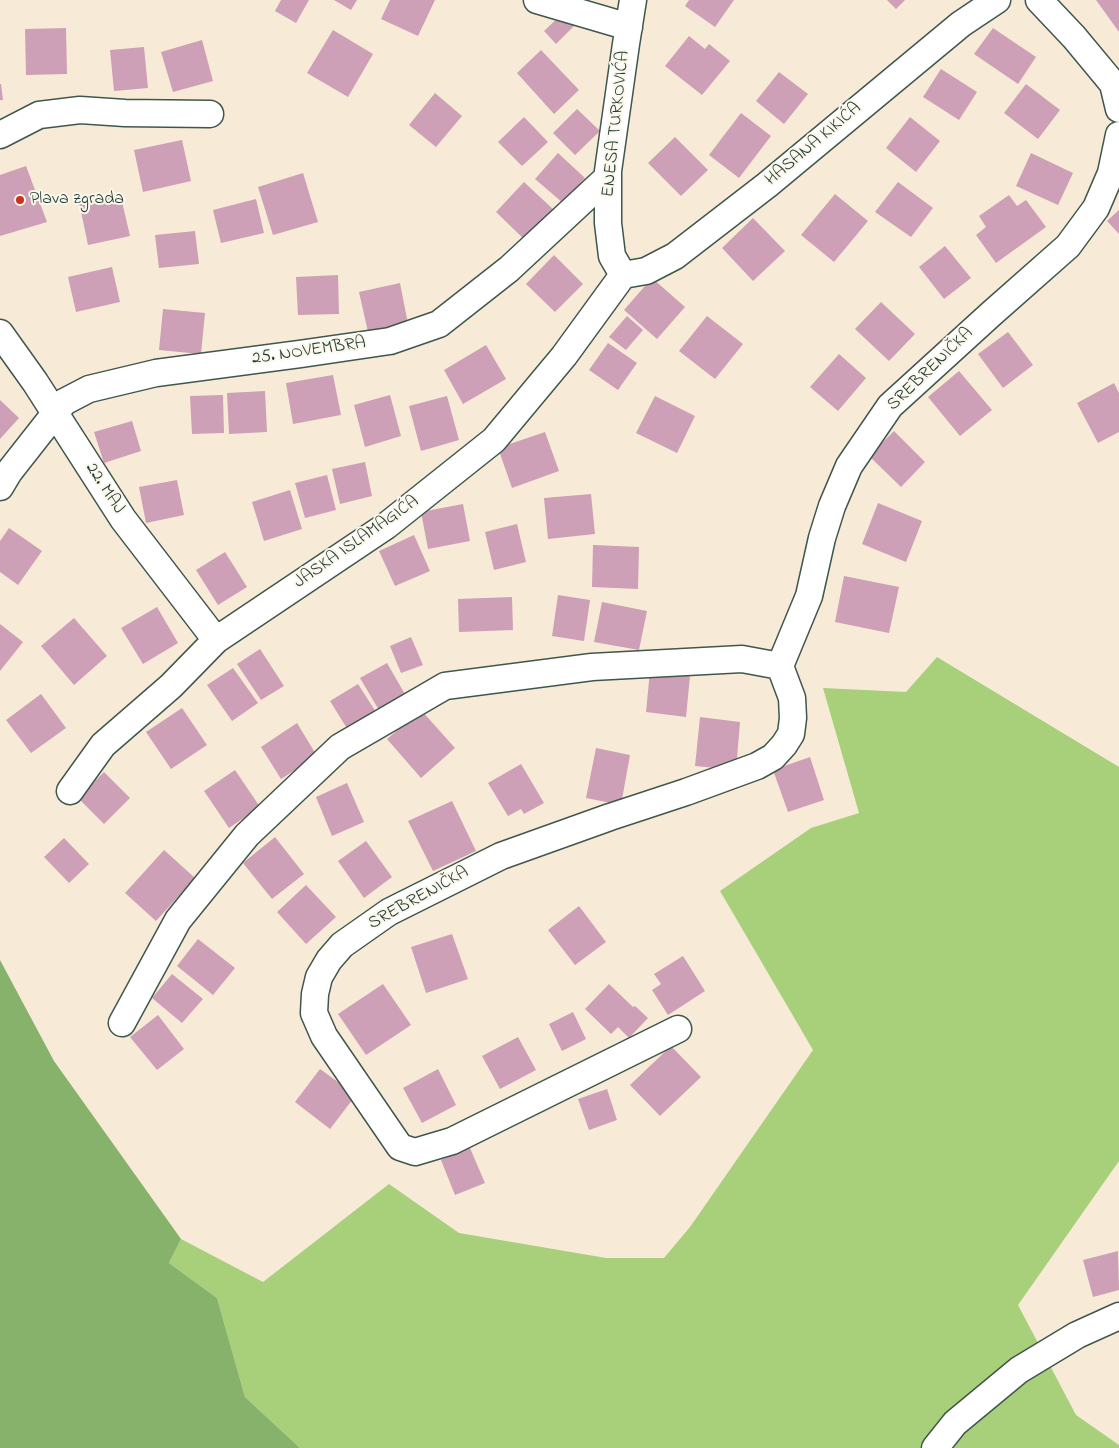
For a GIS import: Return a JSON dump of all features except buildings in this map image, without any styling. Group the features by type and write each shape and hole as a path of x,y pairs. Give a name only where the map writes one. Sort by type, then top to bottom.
{"street":[{"path":"536,0 629,27"},
{"name":"ENESA TURKOVIĆA","path":"623,275 612,256 608,223 608,177 633,0"},
{"name":"HASANA KIKIĆA","path":"623,275 646,271 675,256 767,185 961,24 997,0"},
{"path":"1039,0 1074,37 1112,84 1119,109"},
{"path":"0,135 39,115 80,110 125,113 210,114"},
{"name":"SREBRENIČKA","path":"678,1029 452,1141 415,1152 400,1147 324,1036 314,1014 314,994 319,977 329,960 342,945 389,912 501,856 686,792 757,766 773,757 784,745 790,734 793,718 792,698 780,666 809,596 822,538 832,506 849,466 890,406 1068,246 1096,208 1110,173 1119,135"},
{"name":"25. NOVEMBRA","path":"0,487 9,472 54,413 64,402 89,388 156,373 390,341 439,324 509,269 608,177"},
{"name":"JASKA ISLAMAGIĆA","path":"70,791 103,745 171,686 216,640 386,526 494,440 564,356 623,275"},
{"name":"22. MAJ","path":"0,333 35,382 124,519 216,640"},
{"path":"122,1023 178,920 247,835 340,747 445,686 592,667 742,659 780,666"},
{"path":"935,1448 955,1423 1019,1370 1077,1335 1119,1316"}],"green space":[{"path":"937,657 1119,767 1119,1161 1018,1305 1076,1415 1119,1445 1119,1448 300,1448 245,1397 217,1298 169,1263 181,1239 263,1282 389,1184 459,1233 606,1258 664,1258 690,1227 813,1050 720,891 811,828 859,813 823,688 906,692"},
{"path":"0,960 54,1061 181,1239 169,1263 217,1298 245,1397 300,1448 0,1448"}],"place":[{"name":"Plava zgrada","path":"20,200"}]}
